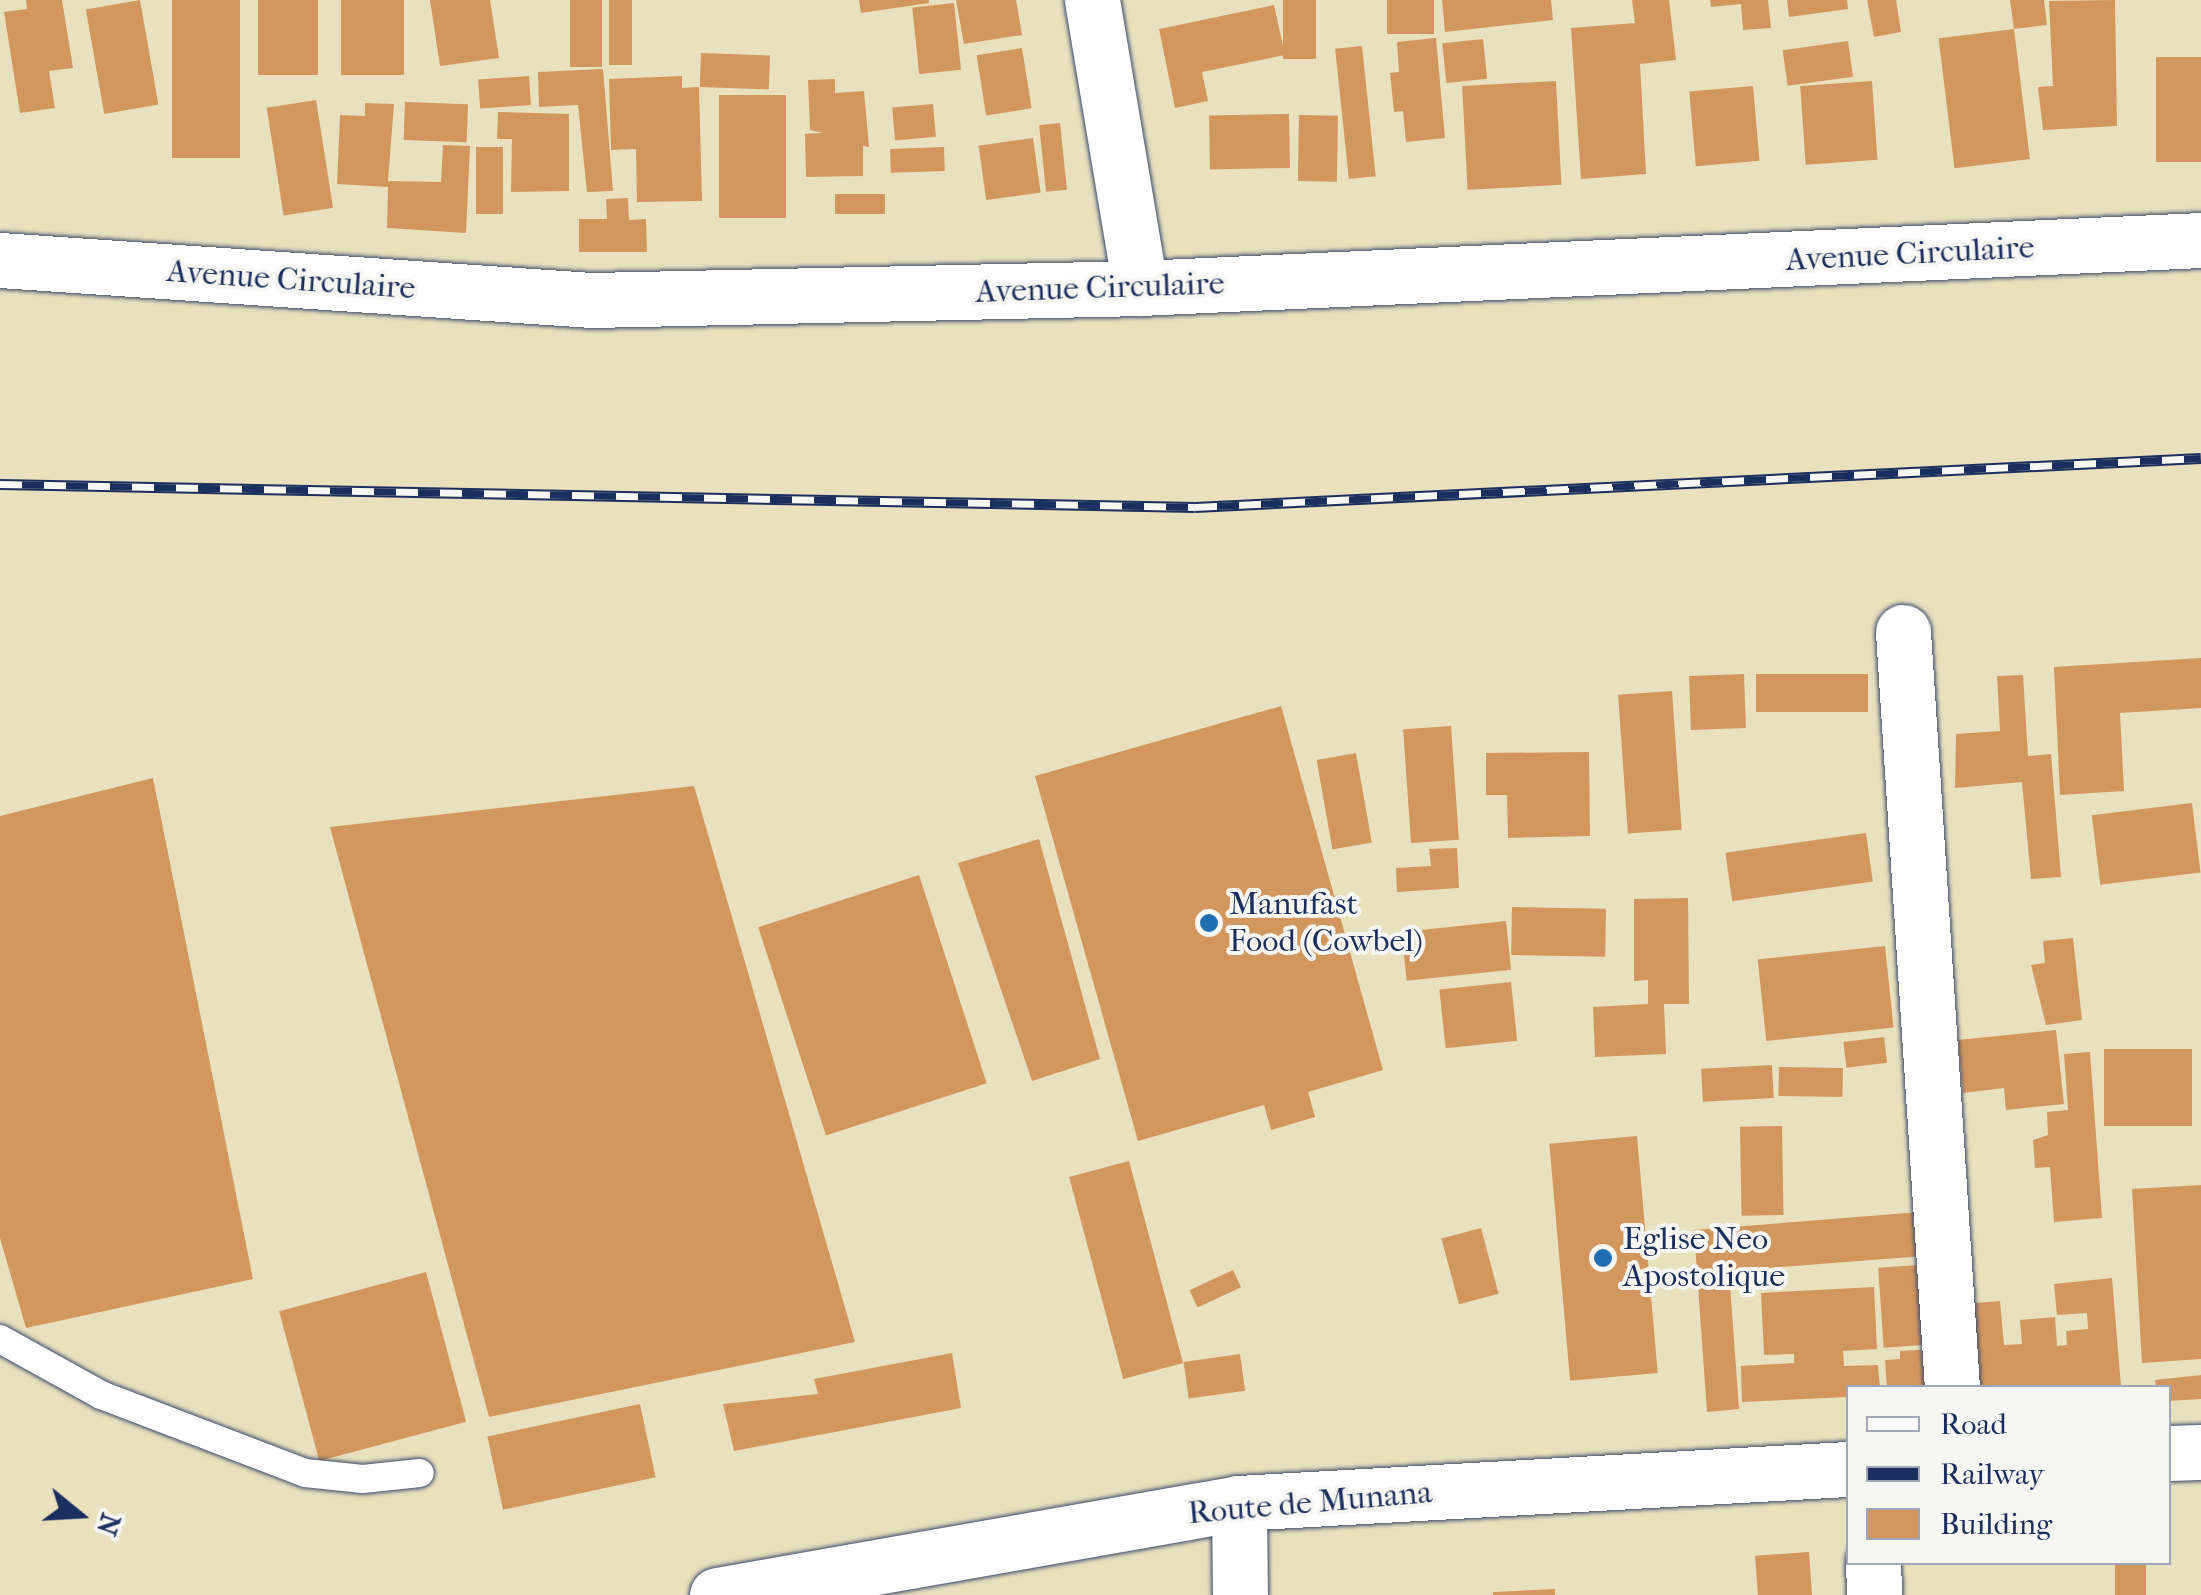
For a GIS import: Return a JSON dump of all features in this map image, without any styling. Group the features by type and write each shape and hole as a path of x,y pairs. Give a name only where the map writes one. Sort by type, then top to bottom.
{"street":[{"path":"1092,0 1140,288"},
{"name":"Avenue Circulaire","path":"0,260 592,300 1140,288 2201,240"},
{"path":"1903,632 1952,1385"},
{"path":"2171,1453 2201,1452"},
{"name":"Route de Munana","path":"732,1594 1239,1503 1846,1469"},
{"path":"1239,1503 1240,1595"},
{"path":"1873,1565 1874,1595"}],"lane":[{"path":"0,1339 101,1395 305,1473 363,1479 420,1473"}],"building":[{"path":"26,0 62,0 73,68 49,71 55,108 20,113 4,12 27,9"},
{"path":"140,0 158,104 104,114 86,10"},
{"path":"172,0 240,0 240,158 172,158"},
{"path":"258,0 318,0 318,75 258,75"},
{"path":"341,0 404,0 404,75 341,75"},
{"path":"430,0 490,0 499,58 440,66"},
{"path":"570,0 602,0 602,67 570,67"},
{"path":"609,0 632,0 632,65 609,65"},
{"path":"859,0 929,0 929,3 861,13"},
{"path":"956,0 1016,0 1022,35 964,44"},
{"path":"1283,0 1316,0 1316,59 1283,59"},
{"path":"1387,0 1434,0 1434,34 1387,34"},
{"path":"1442,0 1551,0 1553,20 1445,32"},
{"path":"1632,0 1669,0 1676,60 1640,64 1646,174 1581,179 1571,28 1635,23"},
{"path":"1710,0 1768,0 1771,28 1743,30 1741,4 1711,7"},
{"path":"1787,0 1847,0 1848,9 1789,17"},
{"path":"1867,0 1896,0 1901,32 1874,37"},
{"path":"2010,0 2044,0 2047,25 2014,29"},
{"path":"2115,0 2117,126 2043,130 2038,87 2053,86 2049,1"},
{"path":"954,3 961,70 919,74 912,7"},
{"path":"1274,5 1285,55 1202,72 1208,101 1175,108 1159,29"},
{"path":"2014,29 2030,159 1955,168 1939,38"},
{"path":"1436,38 1445,138 1406,142 1403,111 1394,112 1390,73 1399,72 1397,42"},
{"path":"1483,39 1487,79 1446,83 1442,43"},
{"path":"1848,41 1853,77 1788,86 1783,50"},
{"path":"1362,46 1376,176 1349,179 1335,49"},
{"path":"1022,48 1032,108 986,115 977,55"},
{"path":"701,53 770,55 769,89 700,87"},
{"path":"2156,57 2201,57 2201,162 2156,162"},
{"path":"603,69 613,191 587,192 578,105 539,107 538,72"},
{"path":"529,76 531,105 480,108 478,80"},
{"path":"682,76 682,88 699,87 702,201 637,202 636,149 611,150 609,79"},
{"path":"835,79 835,93 864,91 869,147 863,146 863,176 806,177 805,134 823,133 810,130 808,80"},
{"path":"1556,81 1561,185 1468,190 1462,86"},
{"path":"1872,81 1878,160 1806,165 1800,86"},
{"path":"1753,86 1760,161 1696,166 1689,92"},
{"path":"719,95 786,95 786,218 719,218"},
{"path":"316,100 333,208 284,215 267,108"},
{"path":"405,102 468,104 467,142 404,140"},
{"path":"365,103 394,104 388,181 441,182 443,145 470,146 466,233 387,228 388,187 337,184 340,115 365,116"},
{"path":"933,104 936,137 895,140 892,108"},
{"path":"498,112 569,114 569,191 511,192 512,139 497,139"},
{"path":"1289,114 1290,168 1210,169 1209,115"},
{"path":"1299,115 1338,116 1337,182 1298,181"},
{"path":"1060,123 1067,190 1046,192 1039,125"},
{"path":"1033,138 1041,192 986,200 979,146"},
{"path":"476,147 503,147 503,214 476,214"},
{"path":"944,147 945,171 891,173 890,149"},
{"path":"835,194 885,194 885,214 835,214"},
{"path":"628,198 629,220 646,219 647,252 579,252 579,219 607,219 606,199"},
{"path":"2201,658 2201,708 2120,713 2124,791 2060,795 2054,667"},
{"path":"1744,674 1746,728 1691,730 1689,676"},
{"path":"1756,674 1868,674 1868,712 1756,712"},
{"path":"2023,675 2028,756 2051,754 2061,877 2031,879 2022,782 1955,788 1956,734 2000,731 1997,676"},
{"path":"1672,691 1682,830 1628,833 1618,695"},
{"name":"Manufast Food (Cowbel)","path":"1281,706 1383,1070 1308,1092 1315,1117 1271,1130 1264,1105 1138,1141 1035,776"},
{"path":"1451,726 1459,840 1411,843 1403,729"},
{"path":"1589,752 1590,836 1508,838 1507,795 1486,795 1486,753"},
{"path":"1356,753 1372,843 1332,850 1317,760"},
{"path":"153,778 253,1279 26,1328 0,1238 0,816"},
{"path":"694,786 855,1342 489,1417 330,827"},
{"path":"2192,803 2201,872 2100,885 2092,815"},
{"path":"1866,833 1873,882 1732,901 1725,853"},
{"path":"1039,839 1100,1059 1032,1081 958,863"},
{"path":"1457,848 1459,888 1397,892 1396,868 1431,866 1429,849"},
{"path":"919,875 987,1083 826,1136 758,927"},
{"path":"1688,898 1689,1004 1664,1004 1666,1054 1595,1057 1593,1007 1648,1004 1648,980 1634,981 1634,899"},
{"path":"1512,907 1606,909 1605,957 1511,955"},
{"path":"1506,921 1511,970 1407,981 1402,932"},
{"path":"2073,938 2082,1020 2046,1025 2031,965 2045,963 2043,941"},
{"path":"1885,946 1894,1028 1766,1041 1758,959"},
{"path":"1511,982 1517,1041 1446,1048 1439,990"},
{"path":"2056,1030 2064,1104 2006,1110 2004,1088 1963,1093 1958,1040"},
{"path":"1884,1037 1887,1063 1846,1068 1843,1042"},
{"path":"2104,1049 2192,1049 2192,1126 2104,1126"},
{"path":"2090,1052 2102,1218 2054,1222 2050,1167 2035,1168 2033,1140 2048,1135 2047,1112 2068,1110 2064,1054"},
{"path":"1772,1065 1774,1098 1703,1102 1701,1069"},
{"path":"1779,1067 1843,1068 1842,1097 1778,1096"},
{"path":"1782,1126 1784,1215 1742,1216 1740,1127"},
{"name":"Eglise Neo Apostolique","path":"1637,1136 1658,1373 1570,1381 1549,1144"},
{"path":"1129,1161 1183,1363 1123,1379 1069,1177"},
{"path":"2201,1185 2201,1359 2142,1363 2132,1189"},
{"path":"1920,1212 1923,1256 1729,1271 1739,1409 1707,1412 1694,1230"},
{"path":"1481,1228 1499,1294 1459,1304 1441,1239"},
{"path":"1933,1264 1939,1344 1884,1348 1878,1268"},
{"path":"1233,1270 1241,1287 1198,1308 1189,1290"},
{"path":"426,1272 466,1422 319,1461 279,1311"},
{"path":"2112,1278 2121,1385 1971,1385 1964,1304 2000,1301 2004,1345 2022,1344 2020,1320 2055,1317 2057,1346 2067,1345 2066,1331 2088,1329 2087,1313 2057,1315 2054,1284"},
{"path":"1874,1287 1877,1349 1843,1351 1844,1366 1878,1365 1880,1385 1846,1385 1846,1397 1742,1402 1741,1366 1794,1363 1794,1354 1764,1355 1761,1293"},
{"path":"1933,1349 1935,1385 1887,1385 1885,1360 1900,1359 1900,1351"},
{"path":"952,1353 961,1408 734,1451 723,1404 818,1394 814,1379"},
{"path":"1240,1354 1245,1391 1189,1399 1184,1362"},
{"path":"2201,1375 2201,1399 2171,1401 2171,1385 2156,1385 2155,1380"},
{"path":"640,1404 656,1477 503,1510 487,1436"},
{"path":"1809,1552 1812,1595 1758,1595 1755,1556"},
{"path":"2115,1565 2146,1565 2146,1595 2115,1595"},
{"path":"1555,1589 1555,1595 1493,1595 1493,1592"}],"railway":[{"path":"0,484 1195,507 2201,458"}],"place":[{"name":"Manufast Food (Cowbel)","path":"1209,923"},
{"name":"Eglise Neo Apostolique","path":"1603,1258"}]}
